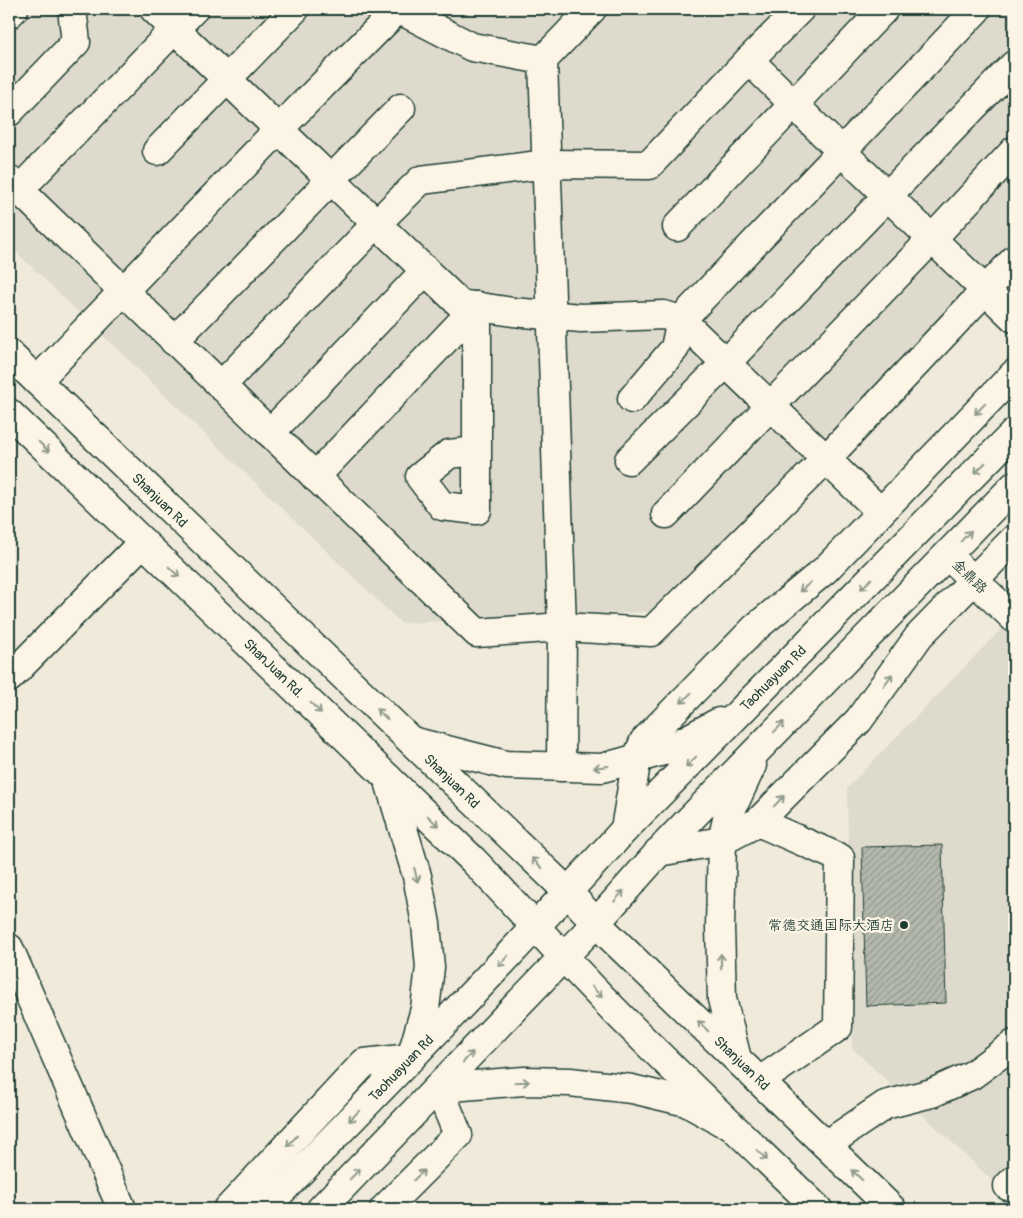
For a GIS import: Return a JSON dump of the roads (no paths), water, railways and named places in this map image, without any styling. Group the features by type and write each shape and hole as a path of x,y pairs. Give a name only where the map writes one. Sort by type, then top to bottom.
{"main road":[{"path":"9,14 14,9"},
{"path":"9,112 76,42 72,9"},
{"path":"154,9 460,304 513,312 581,318 664,315 682,320 880,511"},
{"path":"194,9 14,185 477,633 562,627 651,632 826,459 1014,260"},
{"path":"157,151 294,9"},
{"path":"37,381 279,129 398,9 472,47 543,60"},
{"path":"561,767 562,627 543,60 592,9"},
{"path":"221,386 377,223 421,180 547,164 649,165 800,9"},
{"path":"677,227 884,9"},
{"path":"632,398 675,348 682,320 977,9"},
{"path":"749,60 1014,318"},
{"path":"629,460 726,363 1014,65"},
{"path":"174,341 401,108"},
{"path":"666,514 932,239 1014,151"},
{"path":"270,432 426,270"},
{"path":"477,306 477,451"},
{"path":"315,477 477,306"},
{"name":"Shanjuan Rd","path":"9,354 568,892 596,923 892,1209"},
{"path":"625,829 637,758 644,741 756,628 824,570 1014,374"},
{"name":"ShanJuan Rd.","path":"9,413 473,860 536,926"},
{"name":"Taohuayuan Rd","path":"264,1209 411,1058 625,829 1014,433"},
{"path":"321,1209 596,923 658,852 1014,486"},
{"path":"658,852 722,841 758,822 859,720 919,636 1014,539"},
{"path":"9,678 142,542"},
{"name":"金鼎路","path":"948,555 1014,618"},
{"path":"410,741 506,765 602,768 667,750 742,710"},
{"path":"738,1060 722,999 720,927 722,841 727,819 760,747"},
{"path":"228,1209 364,1063 411,1058 425,1009 430,967 426,924 417,876 388,778"},
{"path":"758,822 840,858 838,1027 760,1081"},
{"path":"536,926 562,957 630,1027 818,1209"},
{"path":"9,948 122,1209"},
{"path":"826,1144 886,1106 932,1092 972,1075 1014,1044"},
{"path":"438,1088 524,1081 570,1082 632,1089 686,1102 735,1128"},
{"path":"384,1209 458,1135 438,1088"}],"place":[{"name":"常德交通国际大酒店","path":"904,925"}]}
